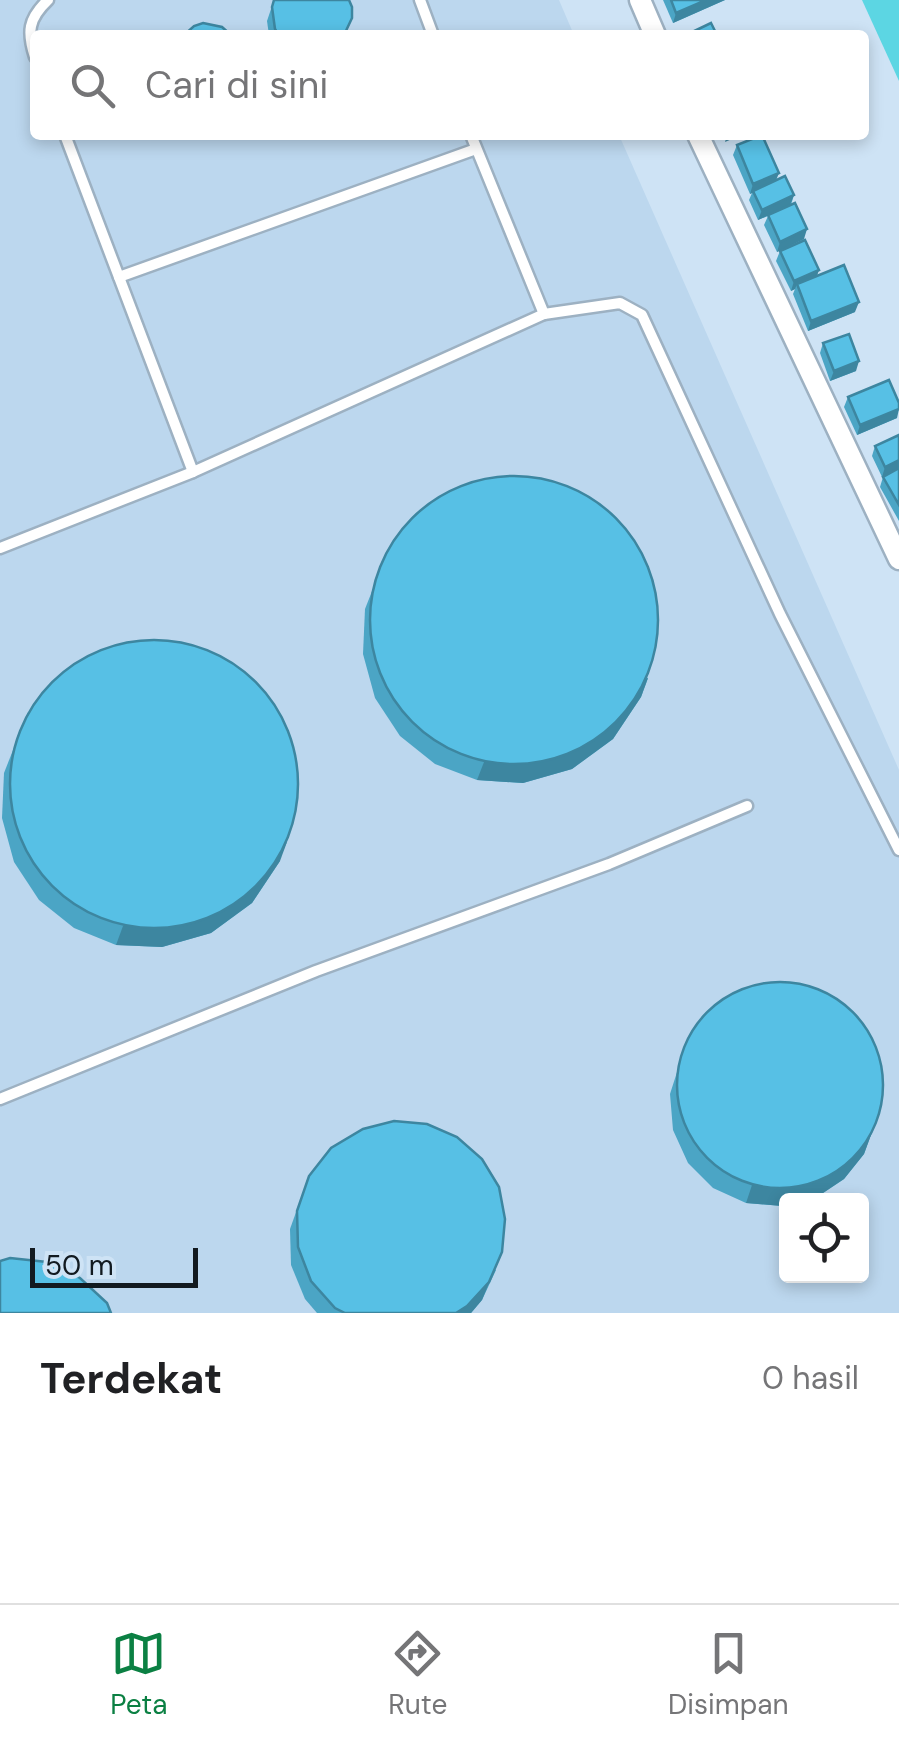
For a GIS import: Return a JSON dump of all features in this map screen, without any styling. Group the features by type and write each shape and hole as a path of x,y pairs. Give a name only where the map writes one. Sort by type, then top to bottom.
{"street":[{"path":"640,0 653,30"},
{"path":"700,140 899,559"}],"lane":[{"path":"30,41 30,20 48,0"},
{"path":"420,0 432,30"},
{"path":"67,140 193,472"},
{"path":"473,140 544,314"},
{"path":"119,277 476,149"},
{"path":"0,548 193,472 544,314 620,303 642,315 780,614 899,850"},
{"path":"0,1099 316,972 610,864 747,806"}],"shaded area":[{"path":"0,0 559,0 572,30 30,30 30,140 621,140 899,770 899,1313 0,1313"}],"water":[{"path":"862,0 899,0 899,81"}],"building":[{"path":"274,0 349,0 352,18 346,30 276,30"},
{"path":"671,0 706,0 676,13"},
{"path":"203,23 225,30 190,30"},
{"path":"711,23 714,30 696,30"},
{"path":"764,140 779,173 753,184 737,145"},
{"path":"785,176 794,195 762,210 753,191"},
{"path":"795,203 807,229 780,242 768,215"},
{"path":"805,240 819,270 794,281 780,251"},
{"path":"844,265 859,302 811,321 797,284"},
{"path":"849,334 859,361 834,371 823,343"},
{"path":"889,380 899,409 860,425 848,397"},
{"path":"899,435 899,460 885,467 875,446"},
{"path":"899,468 899,505 883,477"},
{"path":"514,476 569,487 616,518 647,565 658,620 647,675 616,722 569,753 514,764 459,753 412,722 381,675 370,620 381,565 412,518 459,487"},
{"path":"154,640 209,651 256,682 287,729 298,784 287,839 256,886 209,917 154,928 99,917 52,886 21,839 10,784 21,729 52,682 99,651"},
{"path":"780,982 819,990 853,1012 875,1046 883,1085 875,1124 853,1158 819,1180 780,1188 741,1180 707,1158 685,1124 677,1085 685,1046 707,1012 741,990"},
{"path":"394,1121 427,1124 457,1137 482,1159 499,1187 505,1219 502,1252 489,1282 456,1313 345,1313 335,1308 311,1281 298,1247 297,1211 309,1176 331,1148 363,1129"},
{"path":"10,1258 47,1262 80,1278 107,1303 111,1313 0,1313 0,1261"}]}
